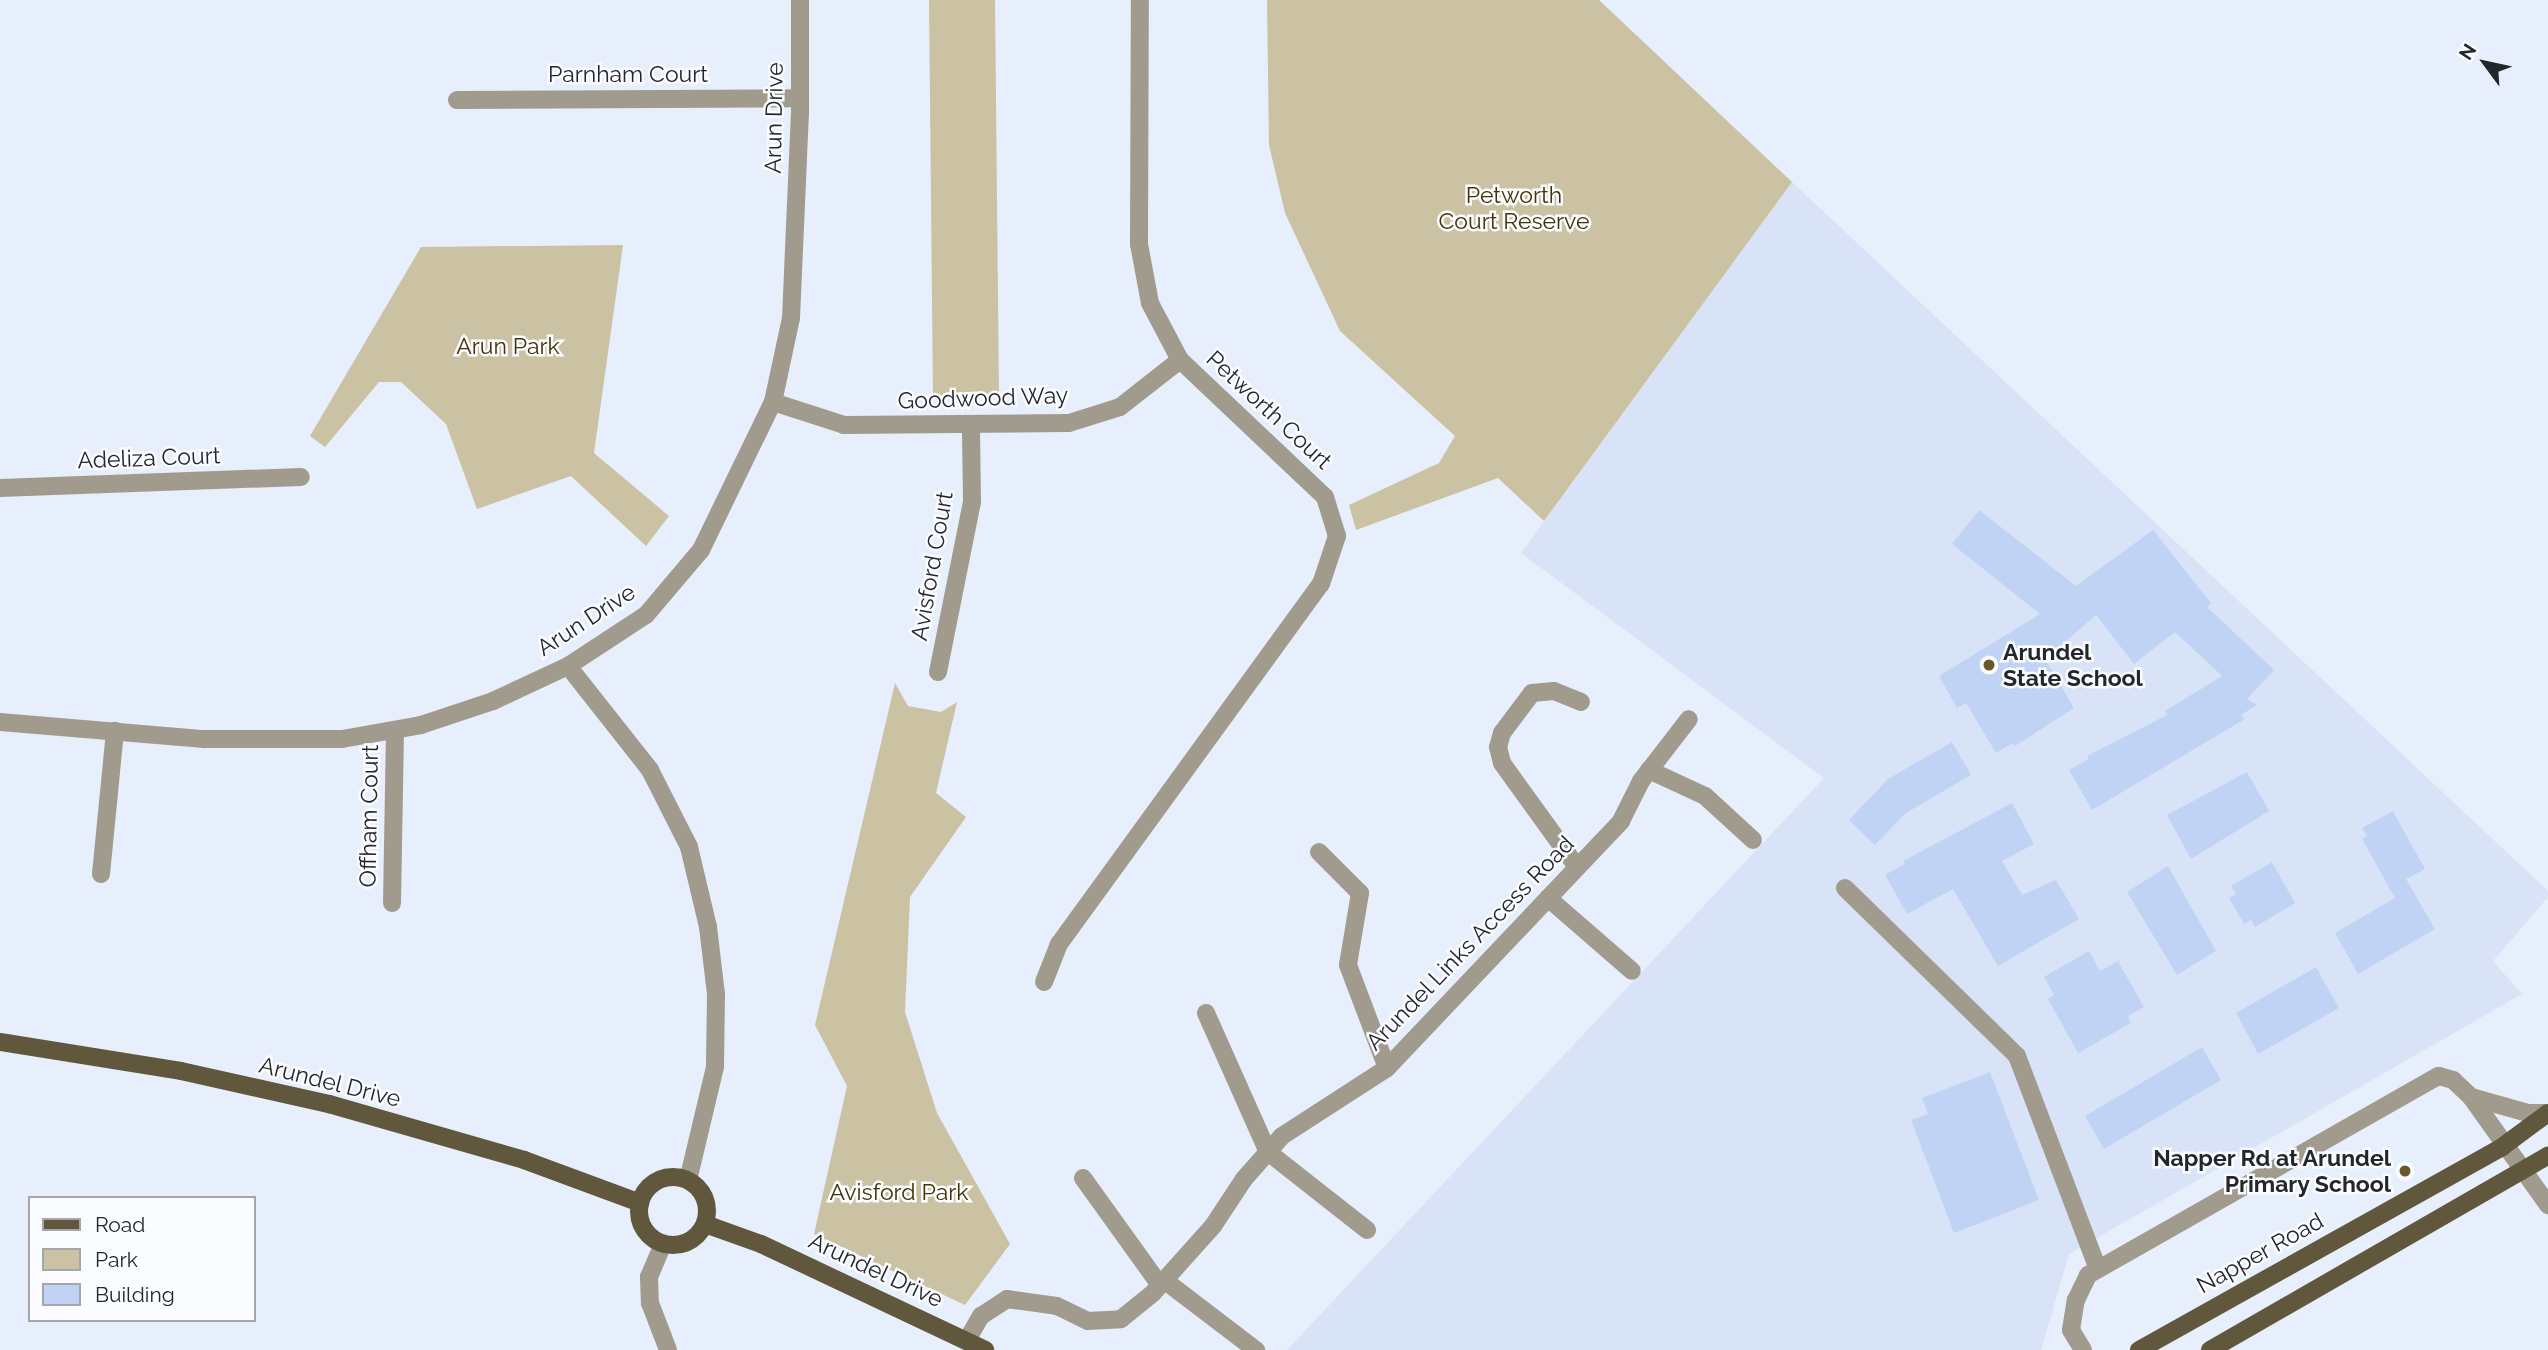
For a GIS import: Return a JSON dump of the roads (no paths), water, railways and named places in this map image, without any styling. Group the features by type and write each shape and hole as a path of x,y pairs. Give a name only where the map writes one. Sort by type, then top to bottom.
{"main road":[{"name":"Arundel Drive","path":"0,1042 181,1071 329,1104 524,1160 640,1203"},
{"name":"Napper Road","path":"2139,1350 2502,1147 2547,1113"},
{"path":"2210,1350 2548,1156"},
{"path":"664,1178 688,1180 705,1199 705,1224 688,1242 663,1244 643,1228 640,1203 654,1184 664,1178"},
{"name":"Arundel Drive","path":"705,1224 761,1244 985,1350"}],"street":[{"name":"Arun Drive","path":"0,722 204,739 342,739 395,730 493,701 568,666 646,615 701,550 773,402 791,318 800,98 800,0"},
{"name":"Petworth Court","path":"1044,982 1059,944 1321,584 1337,536 1325,497 1180,360 1150,303 1139,244 1140,0"},
{"name":"Parnham Court","path":"457,100 800,98"},
{"name":"Goodwood Way","path":"773,402 844,425 971,426 1069,423 1120,407 1180,360"},
{"name":"Avisford Court","path":"938,671 972,502 971,426"},
{"name":"Adeliza Court","path":"0,488 301,477"},
{"path":"568,666 650,770 689,847 716,994 715,1055 688,1180"},
{"path":"1577,867 1502,763 1498,747 1502,733 1532,692 1554,691 1581,702"},
{"name":"Arundel Links Access Road","path":"967,1340 981,1316 1007,1298 1057,1306 1088,1321 1121,1319 1162,1283 1213,1226 1282,1136 1387,1069 1620,821 1648,770 1689,719"},
{"name":"Offham Court","path":"392,903 395,730"},
{"path":"101,874 115,732"},
{"path":"1648,770 1705,796 1753,840"},
{"path":"1319,852 1360,892 1348,965 1387,1069"},
{"path":"1845,888 2017,1056 2098,1269"},
{"path":"1548,898 1632,971"},
{"path":"1206,1013 1268,1152 1367,1230"},
{"path":"2082,1350 2071,1330 2076,1300 2088,1275 2439,1076 2453,1080 2471,1097 2502,1147 2548,1205"},
{"path":"2471,1097 2528,1114 2547,1113"},
{"path":"1083,1178 1162,1283 1256,1350"},
{"path":"663,1244 649,1277 650,1303 668,1350"}],"place":[{"name":"Arundel State School","path":"1989,665"},
{"name":"Napper Rd at Arundel Primary School","path":"2405,1171"}],"park label":[{"name":"Petworth Court Reserve","path":"1514,208"},
{"name":"Arun Park","path":"508,346"},
{"name":"Avisford Park","path":"899,1192"}]}
